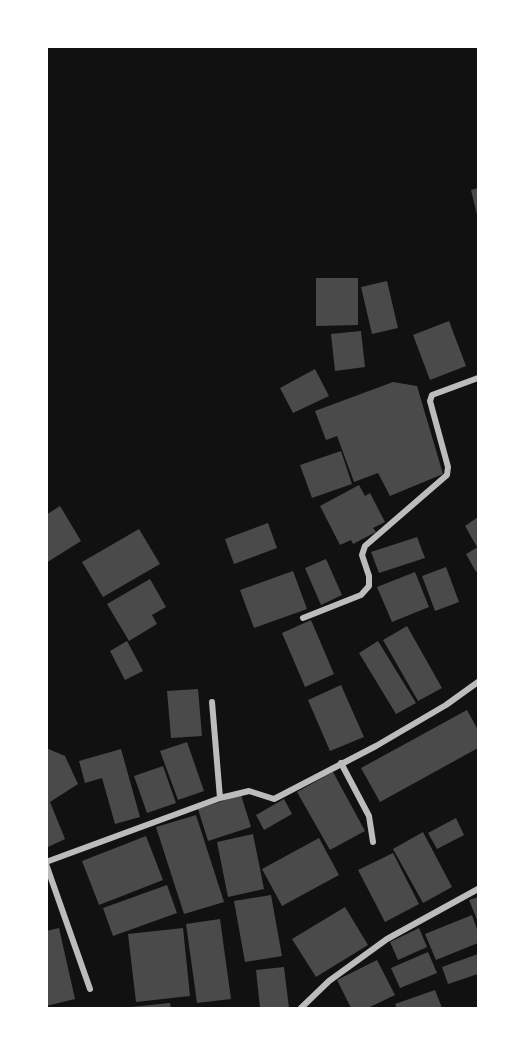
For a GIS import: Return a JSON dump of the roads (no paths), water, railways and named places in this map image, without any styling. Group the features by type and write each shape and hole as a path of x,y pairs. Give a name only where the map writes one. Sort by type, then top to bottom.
{"street":[{"path":"303,618 361,595 369,586 369,576 362,555 365,546 447,475 448,467 430,401 432,395 478,378"},
{"path":"90,989 46,863 220,798 249,791 274,799 446,705 478,682"},
{"path":"212,702 220,798"},
{"path":"341,763 369,816 373,842"},
{"path":"301,1008 329,981 387,939 478,889"}]}
